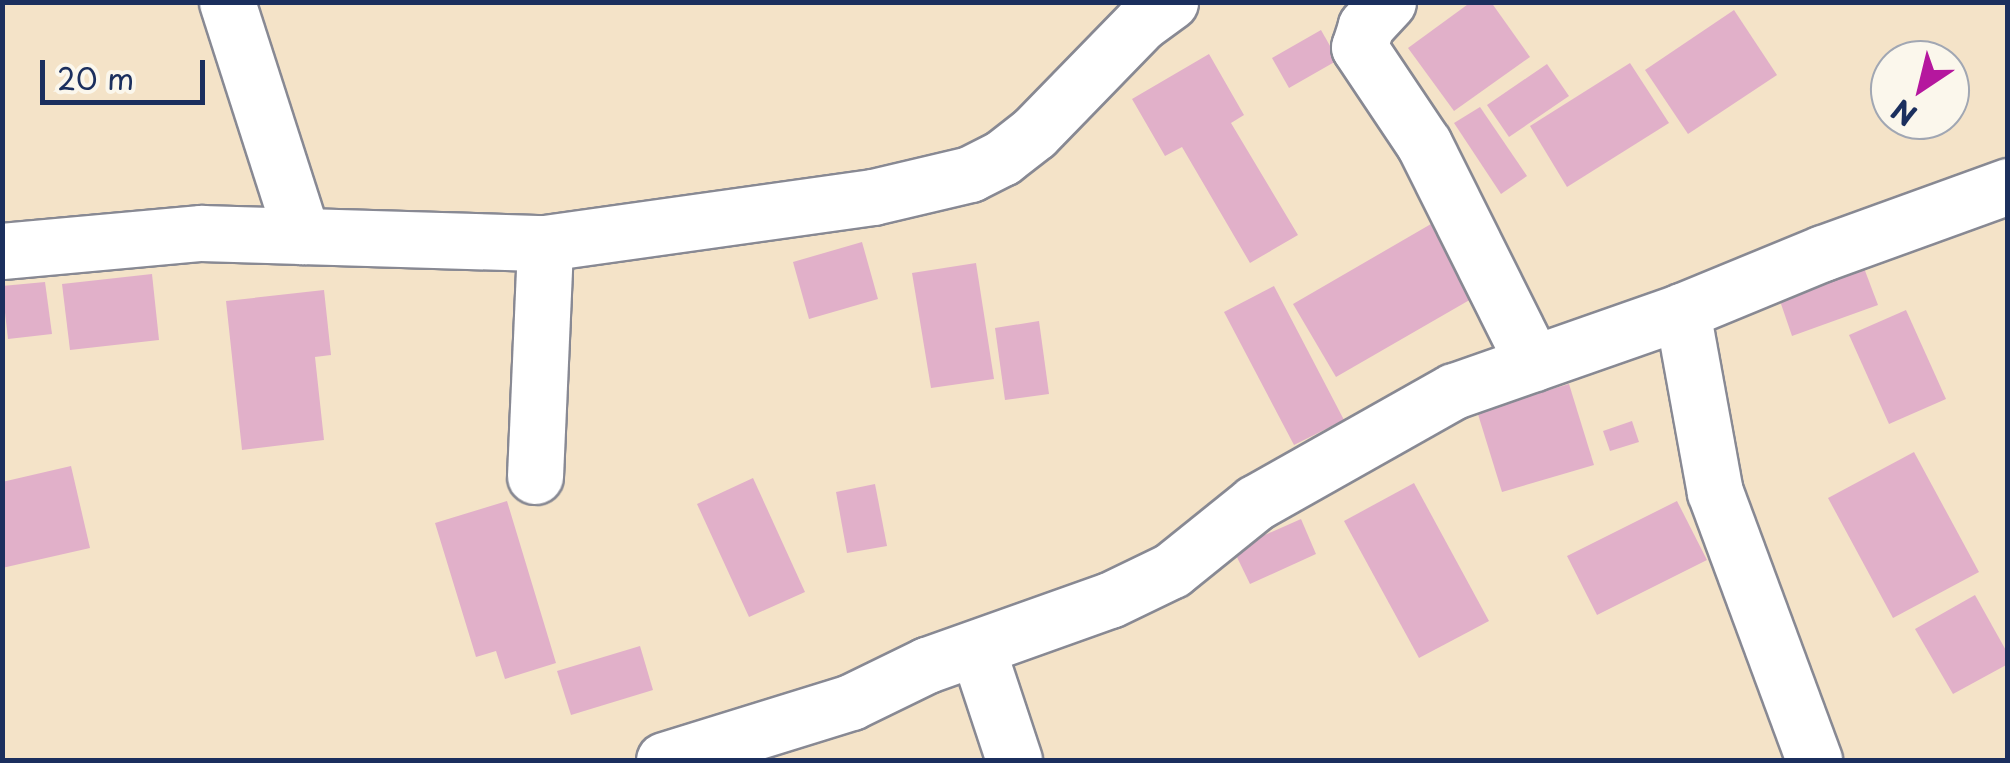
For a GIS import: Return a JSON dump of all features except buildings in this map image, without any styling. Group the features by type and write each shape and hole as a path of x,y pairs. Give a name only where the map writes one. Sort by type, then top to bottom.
{"street":[{"path":"227,2 302,236"},
{"path":"2,252 201,233 544,243 873,197 970,174 1002,158 1034,133 1141,23 1170,2"},
{"path":"1388,2 1366,26 1359,46 1424,144 1533,363"},
{"path":"664,760 851,702 928,664 1110,600 1172,570 1255,503 1454,390 1682,311 2008,186"},
{"path":"535,476 544,243"},
{"path":"1682,311 1715,492 1814,760"},
{"path":"977,648 1014,760"}]}
